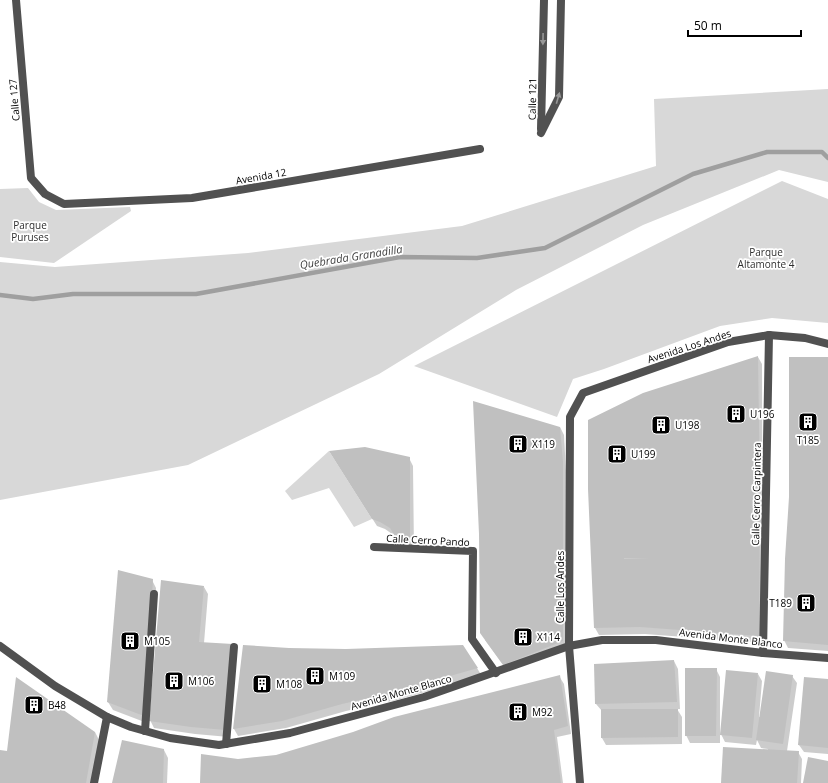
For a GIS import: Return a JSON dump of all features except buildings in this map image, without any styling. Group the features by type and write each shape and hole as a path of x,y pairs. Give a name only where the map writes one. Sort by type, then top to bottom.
{"street":[{"name":"Calle 127","path":"16,0 31,178 45,194"},
{"name":"Calle 121","path":"544,0 541,133 559,97 561,0"},
{"name":"Avenida 12","path":"45,194 64,204 192,198 480,149"},
{"name":"Avenida Los Andes","path":"583,393 728,342 769,335 805,338 828,344"},
{"name":"Calle Cerro Carpintera","path":"763,653 769,335"},
{"name":"Calle Los Andes","path":"580,783 569,646 570,417 583,393"},
{"name":"Calle Cerro Pando","path":"374,547 473,551 472,639 496,673"},
{"path":"145,731 154,594"},
{"name":"Avenida Monte Blanco","path":"0,646 55,686 107,717 145,731 170,738 219,745 290,733 424,697 496,673 569,646 602,640 656,640 763,653 828,658"},
{"path":"226,744 234,647"},
{"path":"94,783 107,717"}],"green space":[{"path":"828,89 828,182 779,170 643,225 516,290 379,374 188,465 0,500 0,262 55,267 248,253 462,226 656,166 654,99"},
{"name":"Parque Altamonte 4","path":"782,181 828,199 828,323 772,318 720,326 573,379 557,417 414,366"},
{"name":"Parque Puruses","path":"28,188 39,202 56,210 130,207 131,211 54,263 0,257 0,189"},
{"path":"329,451 372,519 354,527 329,488 292,500 285,491"}],"waterway":[{"name":"Quebrada Granadilla","path":"0,295 33,299 73,294 196,294 400,257 477,258 545,248 693,174 767,152 822,152 828,158"}],"place":[{"name":"U196","path":"736,414"},
{"name":"T185","path":"808,422"},
{"name":"U198","path":"661,425"},
{"name":"X119","path":"518,444"},
{"name":"U199","path":"617,454"},
{"name":"T189","path":"806,603"},
{"name":"X114","path":"523,637"},
{"name":"M105","path":"130,641"},
{"name":"M109","path":"315,676"},
{"name":"M106","path":"174,681"},
{"name":"M108","path":"262,684"},
{"name":"B48","path":"34,705"},
{"name":"M92","path":"518,712"}]}
